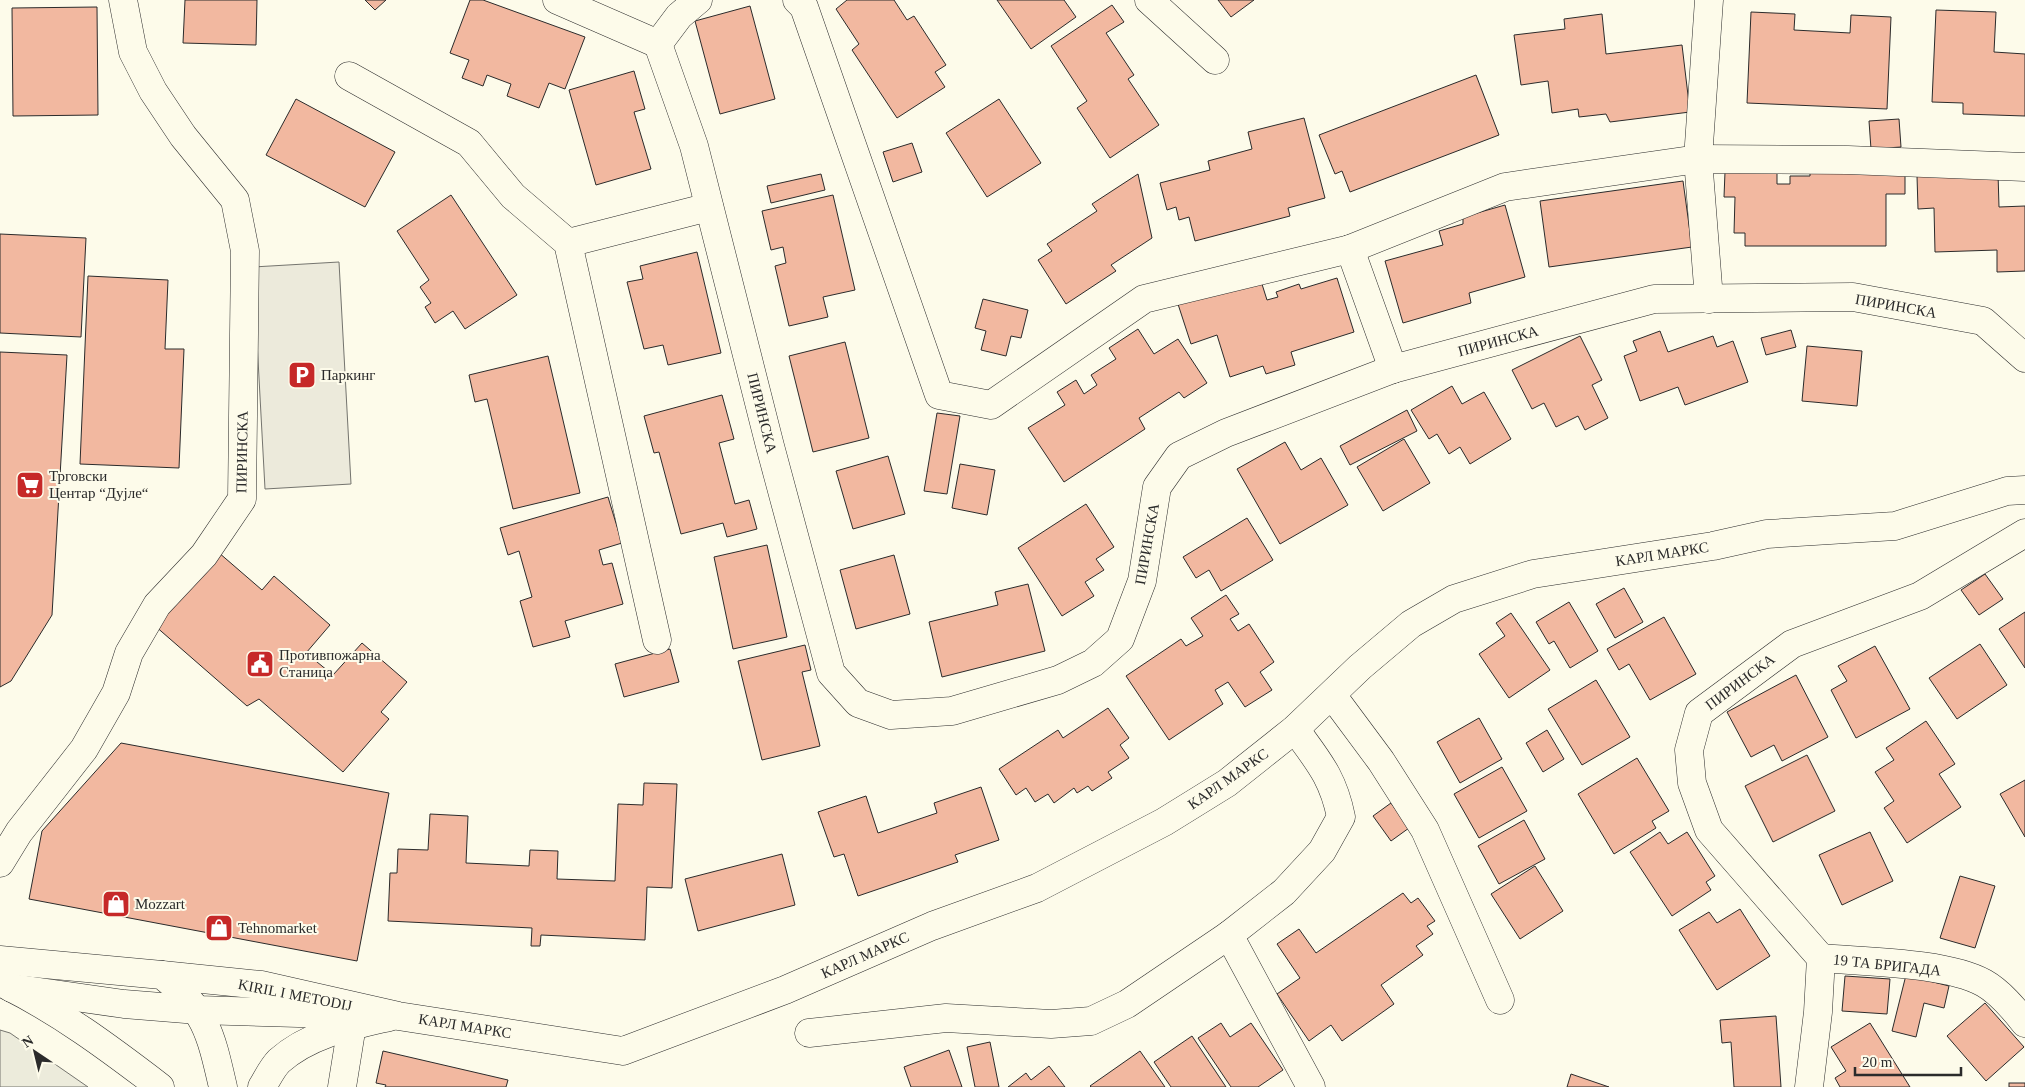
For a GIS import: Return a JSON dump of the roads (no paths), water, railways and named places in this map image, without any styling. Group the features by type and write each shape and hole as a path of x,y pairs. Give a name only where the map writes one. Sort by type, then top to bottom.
{"street":[{"name":"ПИРИНСКА","path":"0,863 19,832 84,749 116,693 130,652 157,605 204,555 242,499 245,251 235,200 183,136 153,91 133,52 123,0"},
{"path":"557,0 658,44 679,16 698,0"},
{"path":"797,0 804,6 939,395 991,404 1144,299 1350,249 1505,187 1698,159 1848,160 2025,167"},
{"path":"1149,0 1215,60"},
{"path":"1709,0 1698,159 1709,299"},
{"name":"ПИРИНСКА","path":"658,44 694,146 831,673 858,703 891,715 952,711 1058,680 1094,663 1120,639 1142,581 1157,487 1179,456 1226,433 1393,369 1654,300 1709,299 1853,297 1984,321 2025,358"},
{"path":"348,76 470,143 513,196 568,243 657,640"},
{"path":"568,243 709,207"},
{"path":"1350,249 1393,369"},
{"name":"КАРЛ МАРКС","path":"398,1016 623,1051 785,990 932,926 1038,888 1164,822 1227,783 1295,730 1411,624 1454,599 1533,574 1713,546 1767,534 1895,526 2007,491 2025,490"},
{"name":"ПИРИНСКА","path":"1821,958 1709,830 1692,783 1689,750 1699,713 1792,644 1920,596 2025,533"},
{"path":"1332,695 1381,761 1424,830 1500,1000"},
{"path":"809,1033 946,1018 1052,1024 1091,1020 1128,1004 1229,935 1290,885 1322,851 1341,817 1336,792 1325,770 1295,730"},
{"path":"1229,935 1311,1087"},
{"path":"1809,1087 1818,1012 1821,958"},
{"name":"19 ТА БРИГАДА","path":"1821,958 1940,969 1984,983 2014,1010 2025,1024"},
{"name":"KIRIL I METODIJ","path":"0,960 261,985 398,1016"},
{"path":"162,975 183,992 198,1010 211,1037 223,1087"},
{"path":"5,985 124,1004 198,1010 398,1016"},
{"path":"5,985 105,1045 160,1087"},
{"path":"262,1087 278,1062 313,1038 352,1025 398,1016"},
{"path":"342,1087 352,1025"}],"place":[{"name":"Паркинг","path":"302,375"},
{"name":"Трговски Центар “Дујле“","path":"30,485"},
{"name":"Противпожарна Станица","path":"260,664"},
{"name":"Mozzart","path":"116,904"},
{"name":"Tehnomarket","path":"219,928"}]}
